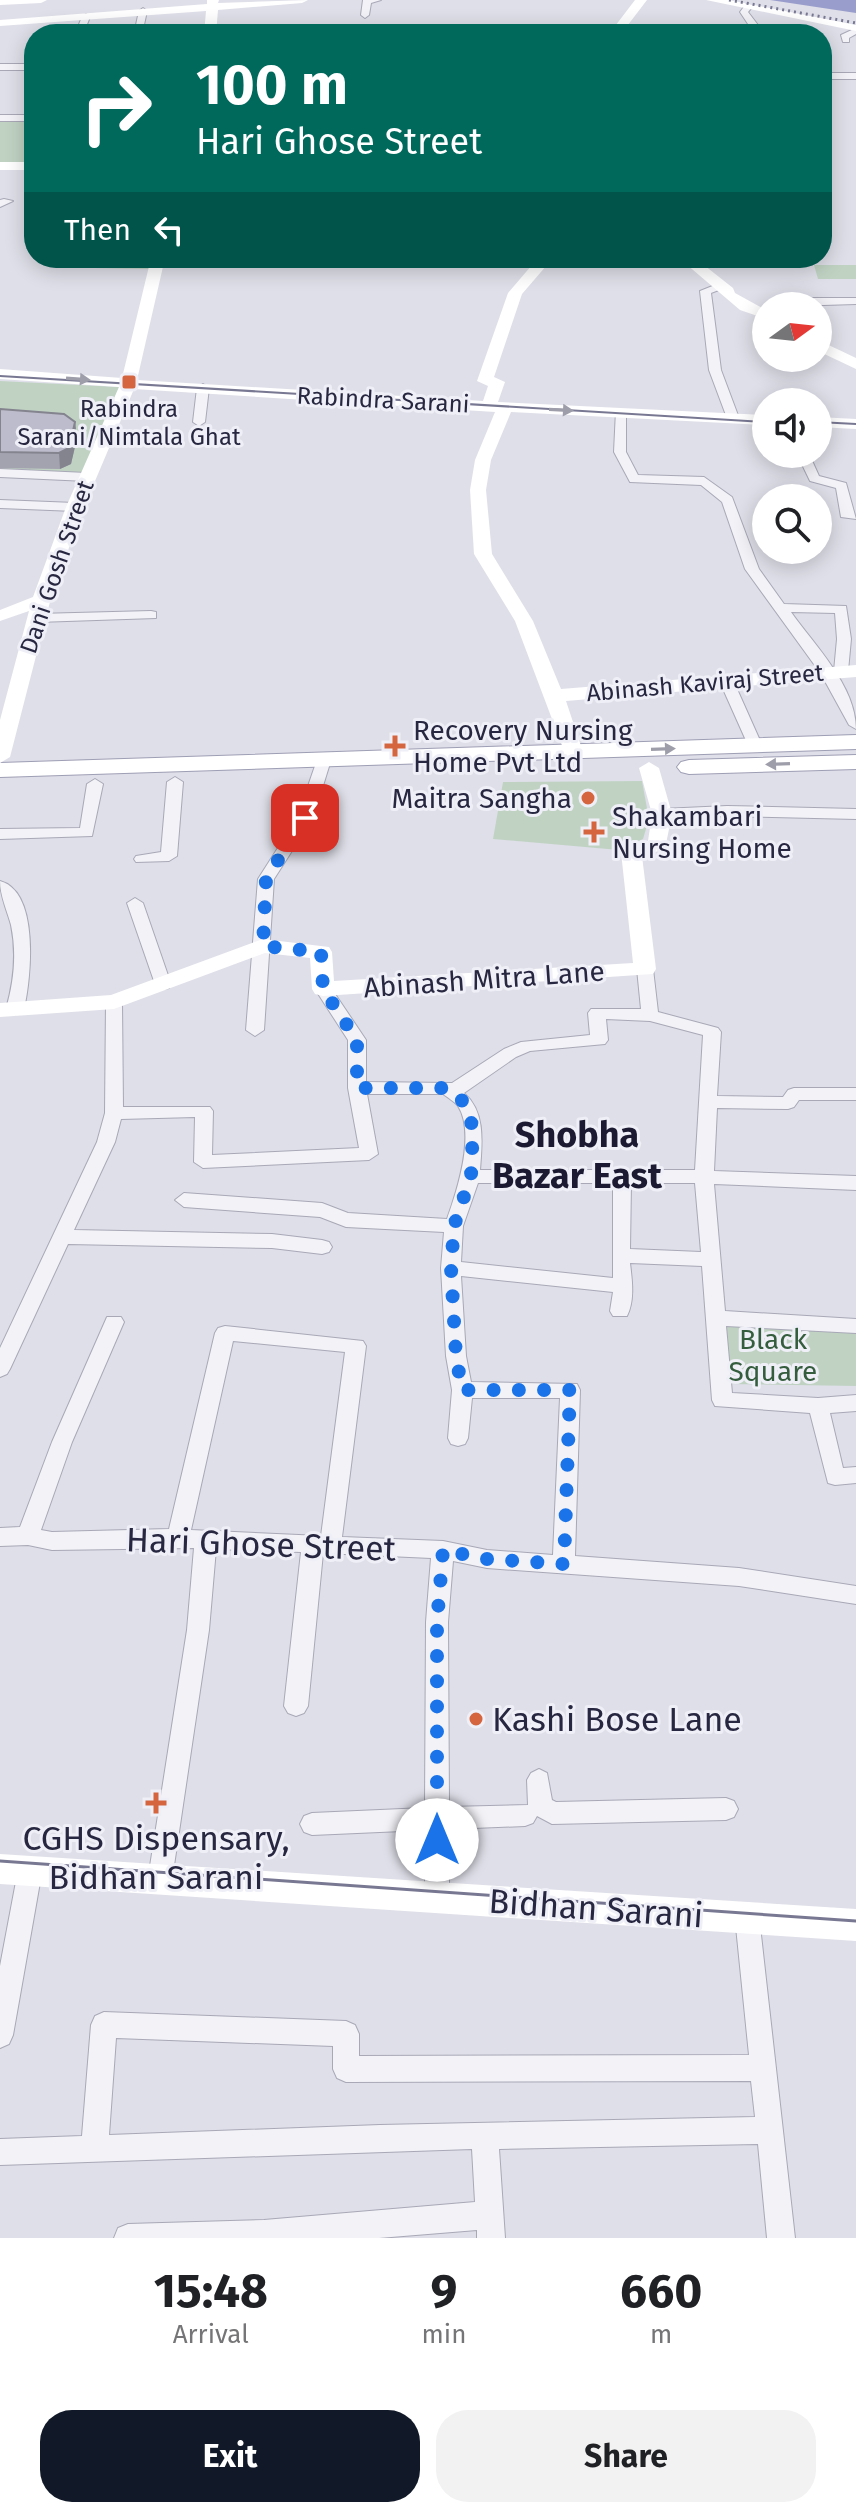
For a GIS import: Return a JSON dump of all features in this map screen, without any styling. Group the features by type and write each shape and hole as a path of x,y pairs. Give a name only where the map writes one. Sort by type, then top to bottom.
{"main road":[{"path":"0,786 175,782 573,752 856,742"},
{"path":"0,770 649,768 856,762"}],"street":[{"path":"0,2 41,0"},
{"path":"0,23 213,4 302,0"},
{"path":"365,15 367,1 377,0"},
{"path":"623,24 641,0"},
{"path":"712,0 856,16"},
{"path":"753,3 856,29"},
{"path":"750,24 744,12 753,3"},
{"path":"211,24 213,4"},
{"path":"140,24 143,11"},
{"path":"83,24 86,17"},
{"path":"846,40 844,37 856,29"},
{"path":"0,67 24,67"},
{"path":"832,76 856,76"},
{"path":"0,118 24,118"},
{"path":"0,166 24,166"},
{"name":"Dani Gosh Street","path":"0,757 40,609 75,507 129,382 156,268"},
{"path":"537,268 515,293 485,381 497,382 497,407 478,490 483,554 524,621 566,725 573,752"},
{"path":"699,268 724,288 728,295 752,309"},
{"path":"724,288 705,291 715,370 733,418"},
{"path":"832,301 856,301"},
{"path":"832,352 856,364"},
{"name":"Rabindra Sarani","path":"0,374 325,398 752,419"},
{"path":"199,422 203,388"},
{"path":"620,413 620,452 634,479 704,481 728,500 752,569 781,608 842,672"},
{"path":"832,423 856,424"},
{"path":"809,468 814,478 842,486 846,514 856,515"},
{"path":"0,473 87,477"},
{"path":"0,504 75,507"},
{"path":"781,608 841,609 844,639 842,672 856,725"},
{"path":"0,616 40,609 151,615"},
{"name":"Abinash Kaviraj Street","path":"553,696 842,672"},
{"path":"726,680 755,745"},
{"path":"649,768 662,814 658,845 631,852 650,1015"},
{"path":"255,1030 266,879 305,818 321,769"},
{"path":"142,859 169,856 175,782"},
{"path":"0,834 87,833 95,784"},
{"path":"662,814 727,811 856,814"},
{"path":"0,886 8,891 21,937 25,975 8,1010"},
{"path":"135,903 163,984"},
{"path":"8,1010 114,1002 263,946 321,952 323,989 357,1040 357,1088 369,1154 203,1162 204,1111 114,1113"},
{"name":"Abinash Mitra Lane","path":"323,989 645,969"},
{"path":"0,1369 106,1142 114,1113 114,1002"},
{"path":"452,1092 510,1053 527,1046 599,1040 597,1013 650,1015 712,1032 704,1177 722,1400 818,1406 856,1403"},
{"path":"357,1088 438,1087 452,1092 466,1104 473,1129 471,1176 454,1226 451,1268 456,1356 462,1390 458,1438"},
{"path":"708,1102 788,1103 794,1094 856,1094"},
{"path":"471,1176 704,1177 856,1183"},
{"path":"620,1311 623,1286 620,1255 622,1178"},
{"path":"184,1200 322,1210 346,1220 454,1226"},
{"path":"61,1237 272,1241 322,1247"},
{"path":"620,1255 712,1260"},
{"path":"451,1268 623,1286"},
{"path":"716,1318 856,1326"},
{"path":"28,1536 62,1442 114,1322"},
{"path":"178,1538 225,1333 356,1346 296,1706"},
{"path":"462,1390 570,1390 564,1564"},
{"path":"818,1406 835,1477 856,1475"},
{"name":"Hari Ghose Street","path":"0,1537 28,1536 52,1541 178,1538 443,1550 487,1559 739,1577 856,1595"},
{"path":"160,1879 198,1630 206,1539"},
{"path":"437,1897 437,1622 443,1550"},
{"path":"539,1780 540,1805 552,1813 726,1809"},
{"path":"312,1824 525,1815"},
{"path":"1,2019 15,1870"},
{"name":"Bidhan Sarani","path":"15,1870 856,1925"},
{"path":"747,1917 781,2238"},
{"path":"94,2150 104,2025 346,2034 346,2069 762,2068"},
{"path":"0,2152 771,2130"},
{"path":"128,2238 490,2226 485,2136"}],"green space":[{"path":"0,121 24,121 24,163 0,163"},
{"path":"856,265 856,279 818,279 815,268"},
{"path":"0,381 119,387 82,479 0,475"},
{"path":"642,781 649,819 643,839 619,850 493,839 503,782"},
{"name":"Black Square","path":"722,1322 856,1330 856,1386 728,1384"}],"water":[{"path":"770,0 856,0 856,13"}],"building":[{"path":"0,409 64,414 75,422 69,448 59,453 0,452"}],"tram line":[{"path":"0,376 752,421"},
{"path":"832,423 856,424"},
{"path":"0,1861 856,1921"}],"railway":[{"path":"729,0 856,23"}],"place":[{"name":"Rabindra Sarani/Nimtala Ghat","path":"129,382"},
{"name":"Recovery Nursing Home Pvt Ltd","path":"395,746"},
{"name":"Maitra Sangha","path":"588,798"},
{"name":"Shakambari Nursing Home","path":"594,832"},
{"name":"Kashi Bose Lane","path":"476,1719"},
{"name":"CGHS Dispensary, Bidhan Sarani","path":"156,1803"}],"district":[{"name":"Shobha Bazar East","path":"577,1154"}],"route":[{"path":"305,818 266,879 263,946 321,952 323,989 357,1040 357,1088 447,1088 466,1104 473,1129 471,1176 454,1226 451,1268 456,1356 462,1390 570,1390 564,1564 487,1559 443,1550 437,1622 437,1840"}]}
